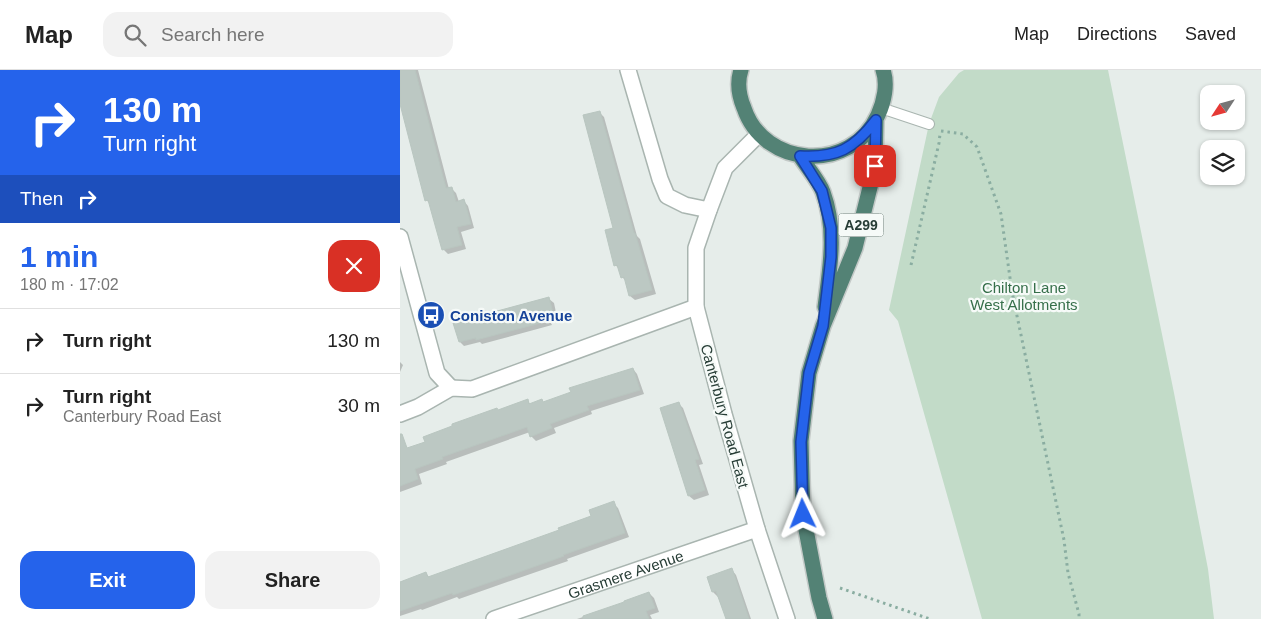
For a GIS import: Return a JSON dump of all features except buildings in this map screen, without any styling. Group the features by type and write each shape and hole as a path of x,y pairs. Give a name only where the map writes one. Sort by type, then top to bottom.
{"highway":[{"path":"741,70 739,76 740,97 747,117 759,134 778,149 800,156 818,157 835,154 852,146 866,134 879,114 885,91 886,71"},
{"name":"A299","path":"825,619 819,598 803,514 801,442 809,373 823,326 855,248 875,166 879,114"},
{"name":"A299","path":"800,156 822,191 831,228 831,257 823,326"}],"street":[{"path":"628,70 660,179 667,196 685,205 709,210"},
{"name":"Canterbury Road East","path":"759,134 725,168 709,210 696,248 696,307 757,529 788,619"},
{"path":"400,237 437,373 451,388"},
{"path":"400,414 418,407 451,388 472,389 696,307"},
{"name":"Grasmere Avenue","path":"494,619 757,529"}],"lane":[{"path":"879,114 929,124"}],"path":[{"path":"929,124 940,130 963,134 978,147 1001,214 1012,292 1064,540 1068,573 1079,614 1078,619"},
{"path":"911,265 939,143 940,130"},
{"path":"840,588 930,619"}],"green space":[{"name":"Chilton Lane West Allotments","path":"964,70 1108,70 1208,569 1214,619 982,619 898,321 889,310 929,124 939,97 959,73"}],"place":[{"name":"Coniston Avenue","path":"431,315"}],"route":[{"path":"803,514 801,442 809,373 823,326 831,257 831,228 822,191 800,156 818,157 835,154 852,146 866,134 876,120 875,166"}]}
